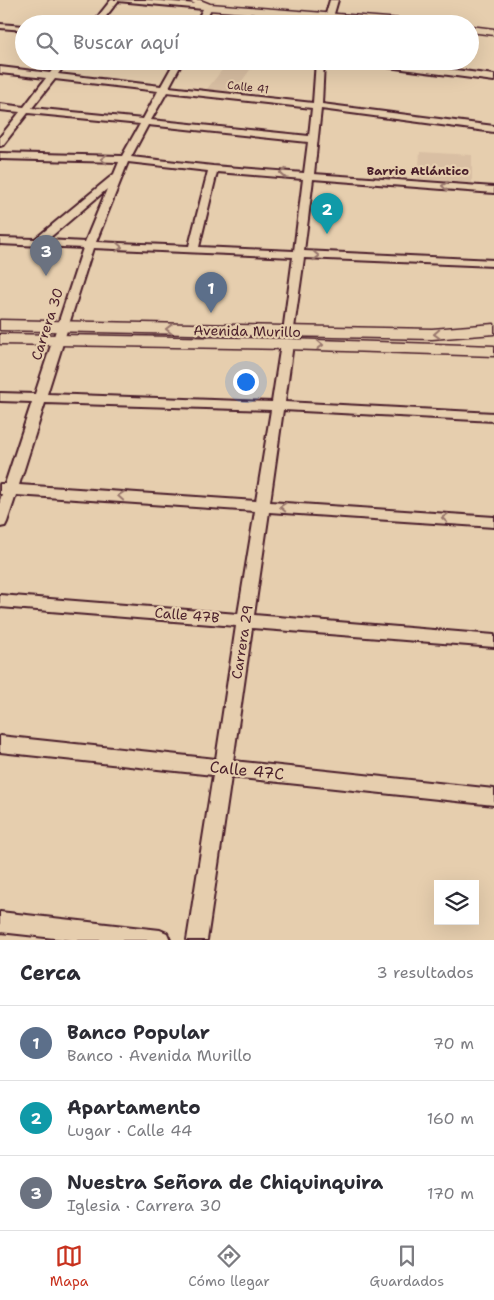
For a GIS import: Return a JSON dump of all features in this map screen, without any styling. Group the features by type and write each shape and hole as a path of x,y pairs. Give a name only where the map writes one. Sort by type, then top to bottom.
{"main road":[{"path":"192,0 208,7 282,15"},
{"path":"479,30 494,32"},
{"name":"Avenida Murillo","path":"0,325 60,334"},
{"name":"Avenida Murillo","path":"0,339 60,334 288,338 432,334 494,329"},
{"name":"Avenida Murillo","path":"288,338 494,352"}],"street":[{"path":"103,15 115,0"},
{"path":"121,0 208,7 204,15"},
{"path":"330,15 334,0"},
{"path":"0,26 15,27"},
{"name":"Calle 41","path":"0,70 317,106 494,129"},
{"path":"0,143 56,70"},
{"name":"Carrera 30","path":"0,522 5,489 40,398 90,245 125,159 174,70"},
{"name":"Carrera 29","path":"198,940 288,338 311,139 317,106 319,70"},
{"path":"433,70 494,78"},
{"path":"0,107 311,139"},
{"path":"0,156 125,159 212,169 494,190"},
{"path":"193,251 212,169"},
{"path":"38,242 119,174"},
{"path":"0,240 193,251 494,263"},
{"path":"0,397 278,406 494,417"},
{"path":"5,489 494,522"},
{"name":"Calle 47B","path":"0,601 494,641"},
{"name":"Calle 47C","path":"0,744 494,797"},
{"path":"0,922 160,940"}],"shaded area":[{"path":"222,70 250,70 234,92 207,89"},
{"path":"420,152 472,155 472,183 418,179"}],"place":[{"name":"Apartamento","path":"327,234"},
{"name":"Nuestra Señora de Chiquinquira","path":"46,276"},
{"name":"Banco Popular","path":"211,313"}],"district":[{"name":"Barrio Atlántico","path":"418,171"}]}
